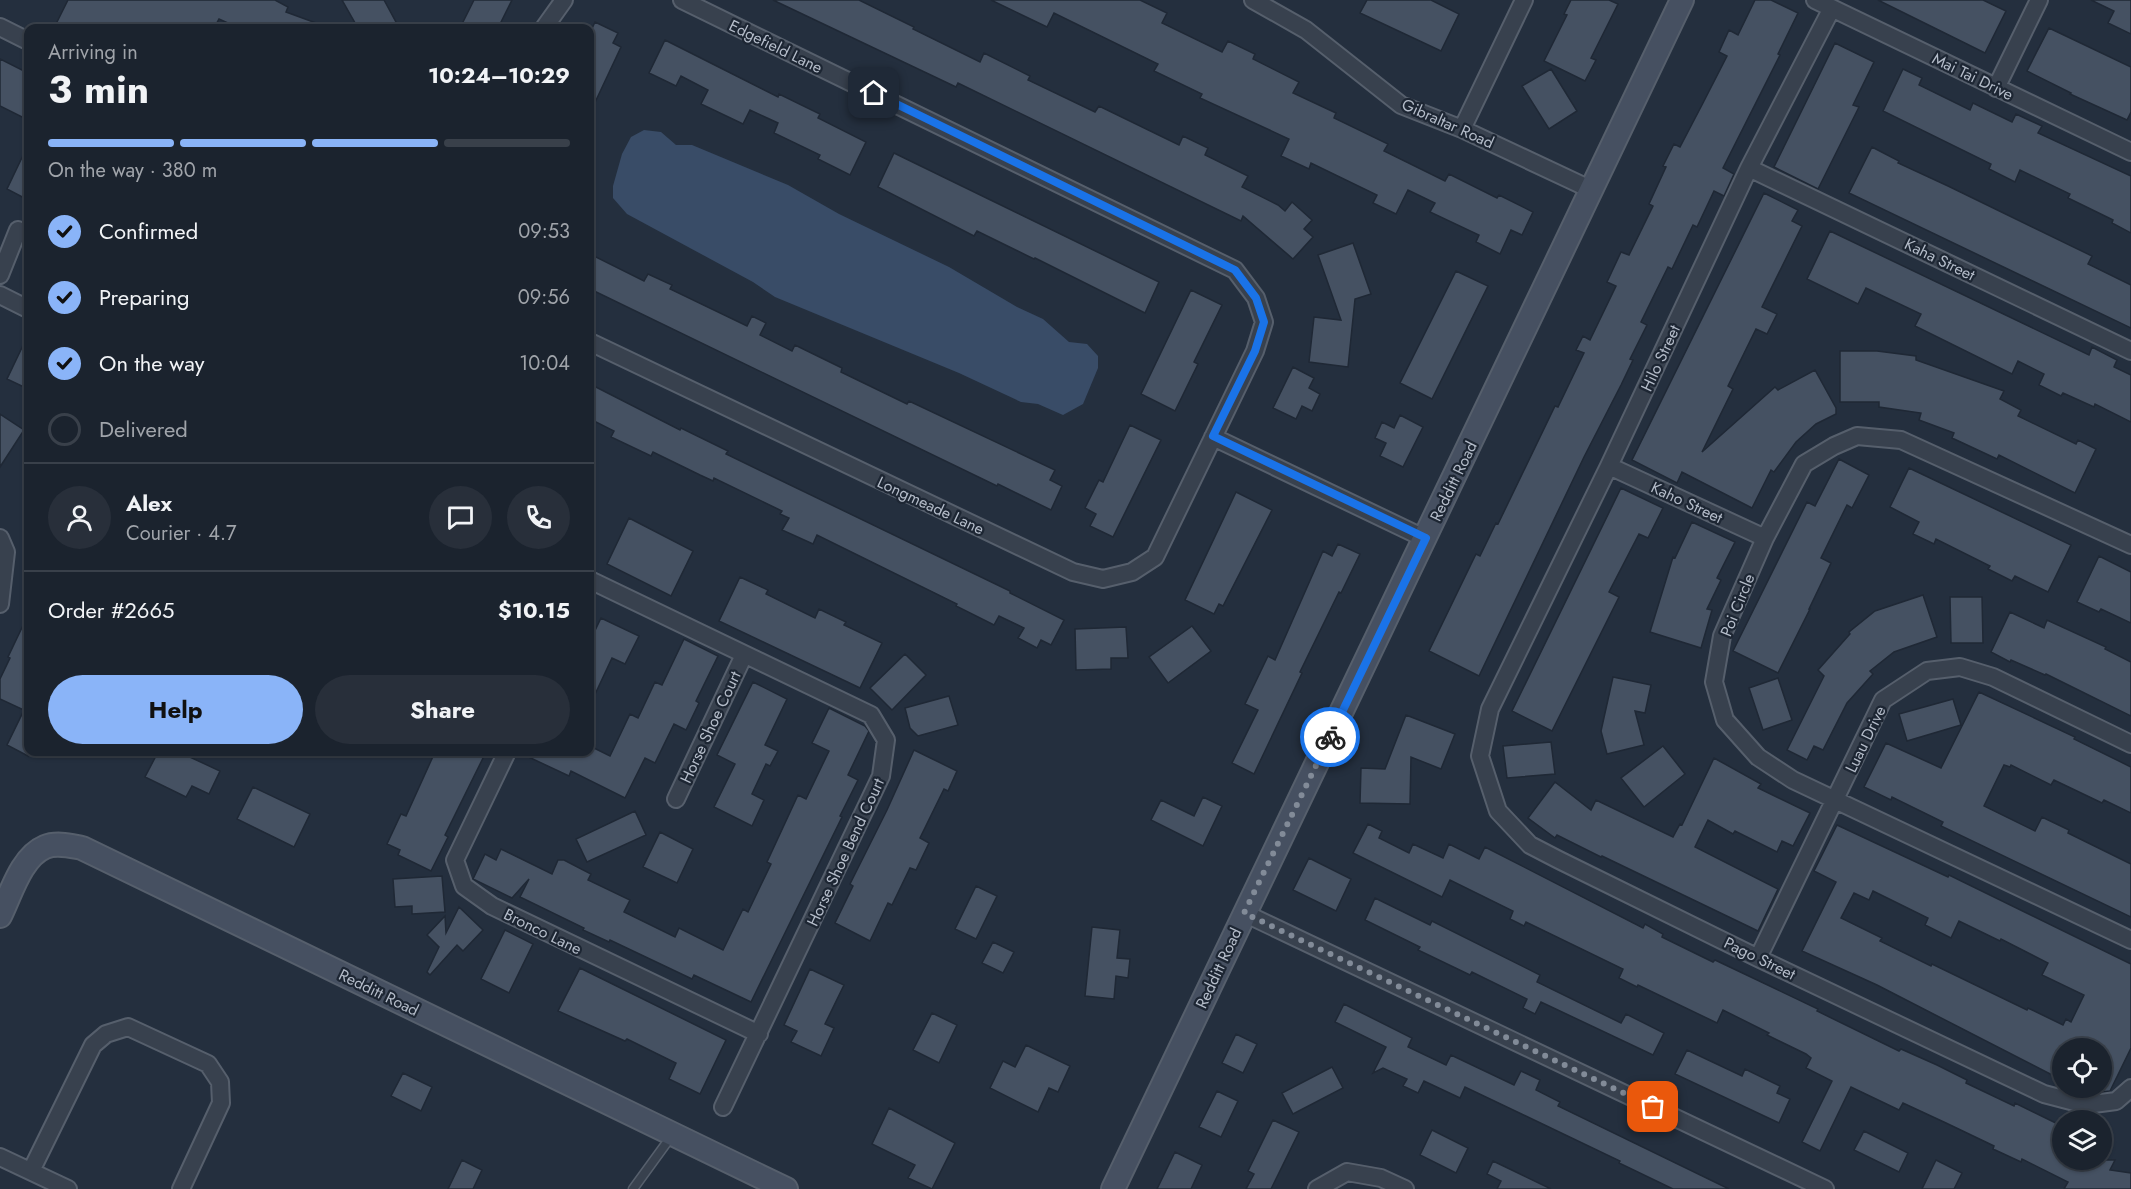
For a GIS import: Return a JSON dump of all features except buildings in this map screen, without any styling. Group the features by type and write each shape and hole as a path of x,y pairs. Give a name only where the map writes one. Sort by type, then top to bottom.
{"street":[{"path":"547,24 564,0"},
{"name":"Edgefield Lane","path":"682,0 1235,270 1256,298 1264,322 1255,351 1213,436"},
{"name":"Gibraltar Road","path":"1253,0 1306,30 1401,105 1462,129 1592,190"},
{"path":"1462,129 1524,0"},
{"name":"Redditt Road","path":"1113,1189 1682,0"},
{"name":"Mai Tai Drive","path":"1815,0 2131,152"},
{"path":"1996,88 2039,0"},
{"name":"Hilo Street","path":"1490,709 1609,466 1749,168 1832,8"},
{"path":"0,27 24,39"},
{"name":"Kaha Street","path":"1749,168 2131,351"},
{"path":"0,275 18,230"},
{"path":"0,295 24,307"},
{"name":"Longmeade Lane","path":"594,344 1073,572 1103,579 1132,572 1155,557 1213,436"},
{"path":"1213,436 1426,538"},
{"name":"Poi Circle","path":"2131,545 1901,440 1857,436 1834,446 1804,464 1765,538 1722,636 1714,682 1725,720 1758,758 1793,780 2131,940"},
{"name":"Kaho Street","path":"1609,466 1765,538"},
{"path":"0,538 6,552 0,604"},
{"name":"Horse Shoe Bend Court","path":"594,582 871,715 886,740 881,776 723,1107"},
{"name":"Horse Shoe Court","path":"676,798 744,655"},
{"name":"Luau Drive","path":"1758,958 1883,700 1927,671 1959,667 1993,677 2131,744"},
{"name":"Pago Street","path":"1490,709 1480,756 1498,811 1530,845 1758,958 2044,1094 2086,1105 2116,1101 2131,1088"},
{"name":"Bronco Lane","path":"505,756 454,860 464,886 492,906 759,1034"},
{"name":"Redditt Road","path":"0,916 31,856 46,846 63,844 82,848 786,1189"},
{"path":"1244,913 1825,1189"},
{"path":"31,1172 93,1045 106,1034 128,1027 208,1064 220,1082 221,1103 181,1189"},
{"path":"0,1157 68,1189"},
{"path":"1317,1189 1347,1172 1382,1178 1405,1189"}],"lane":[{"path":"633,1189 673,1134"}],"water":[{"path":"644,130 661,132 676,145 692,145 788,185 839,214 949,267 1017,307 1043,319 1069,342 1087,344 1098,356 1098,368 1083,404 1063,415 1038,404 1021,402 959,373 775,297 753,282 627,214 613,198 613,186 622,154 631,137"}],"way so far":[{"path":"1330,737 1244,913 1653,1107"}],"route":[{"path":"874,93 1235,270 1256,298 1264,322 1255,351 1213,436 1426,538 1330,737"}]}
